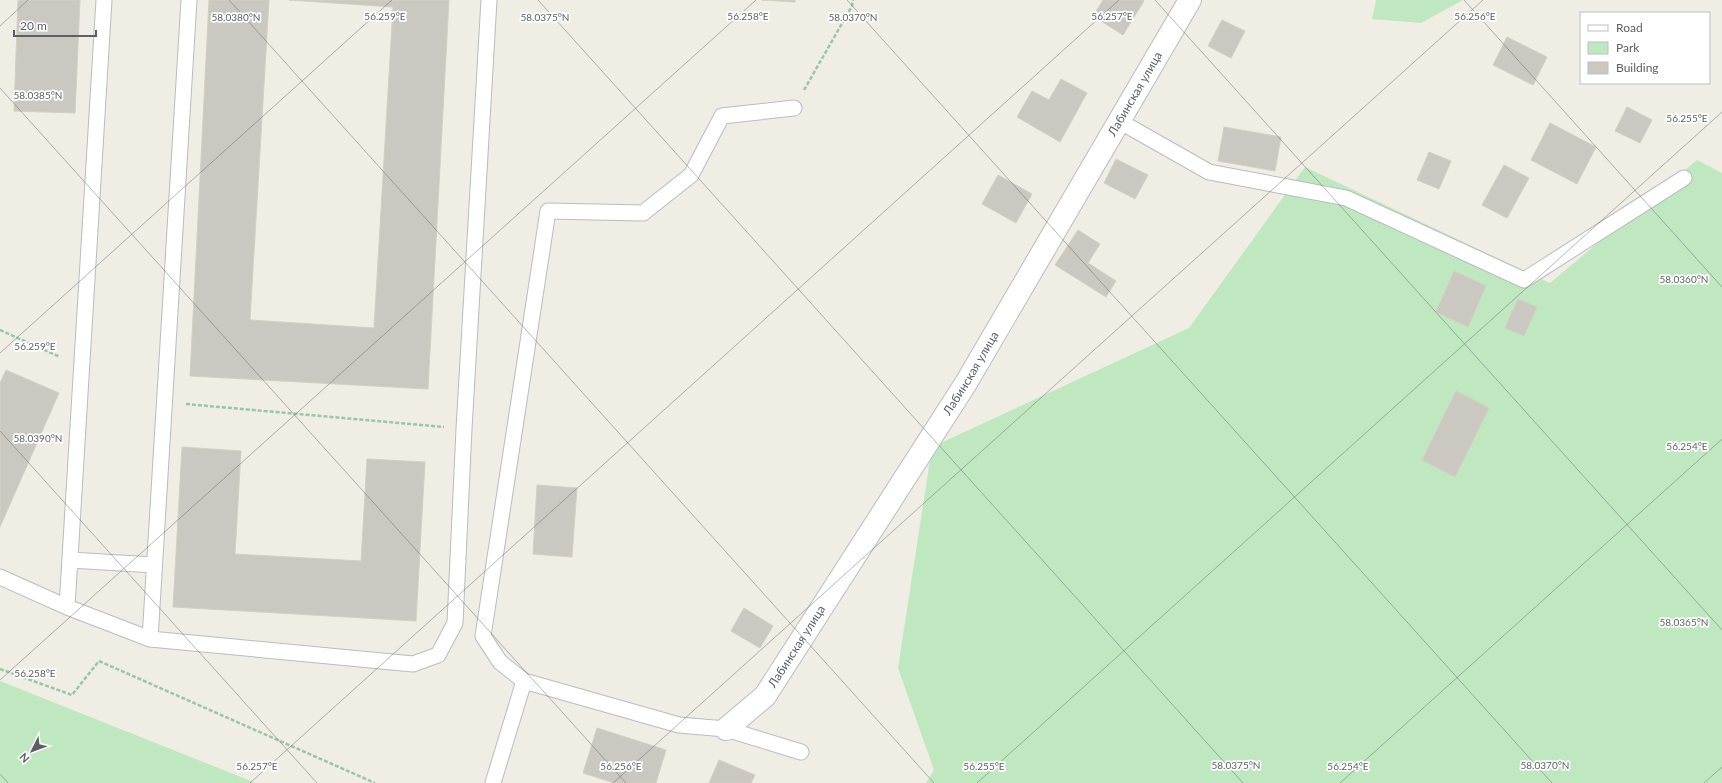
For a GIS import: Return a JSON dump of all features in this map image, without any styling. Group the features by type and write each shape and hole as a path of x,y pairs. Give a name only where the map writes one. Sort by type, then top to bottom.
{"street":[{"name":"Лабинская улица","path":"726,729 765,696 966,382 1190,0"}],"lane":[{"path":"67,607 104,0"},
{"path":"150,639 189,0"},
{"path":"0,577 67,607 150,639 412,664 438,655 455,623 464,429 489,0"},
{"path":"794,108 722,116 691,175 642,213 548,211 483,636 500,662 524,681 679,725 726,729 802,752"},
{"path":"1119,121 1209,172 1346,198 1524,280 1684,178"},
{"path":"70,560 154,565"},
{"path":"493,783 524,681"}],"path":[{"path":"794,108 852,6 853,0"},
{"path":"0,330 82,367"},
{"path":"164,402 464,429"},
{"path":"0,669 72,695 99,661 375,783"}],"green space":[{"path":"1376,0 1463,0 1421,23 1372,19"},
{"path":"1697,160 1722,173 1722,783 926,783 934,770 898,668 932,447 1189,328 1305,167 1550,283"},
{"path":"0,681 256,783 0,783"}],"building":[{"path":"18,0 80,0 75,113 14,111"},
{"path":"209,0 269,0 250,320 374,328 393,7 289,0 449,0 428,389 190,376"},
{"path":"762,0 795,0 795,2"},
{"path":"1103,0 1144,1 1123,35 1093,16"},
{"path":"1222,20 1245,31 1231,58 1208,46"},
{"path":"1507,37 1547,57 1533,85 1493,65"},
{"path":"1061,79 1087,93 1060,142 1017,117 1032,91 1049,100"},
{"path":"1627,107 1652,120 1640,143 1615,131"},
{"path":"1550,123 1596,147 1577,184 1531,160"},
{"path":"1224,127 1281,137 1275,171 1218,161"},
{"path":"1429,152 1451,161 1439,189 1417,180"},
{"path":"1116,159 1148,175 1135,199 1104,183"},
{"path":"1504,165 1529,178 1507,218 1482,205"},
{"path":"998,175 1032,194 1016,223 982,204"},
{"path":"1078,230 1100,244 1088,263 1116,281 1106,297 1055,265"},
{"path":"1454,271 1486,286 1468,327 1436,312"},
{"path":"1518,299 1537,307 1524,336 1505,328"},
{"path":"6,370 59,393 0,527 0,383"},
{"path":"1456,391 1489,408 1455,477 1422,460"},
{"path":"182,447 241,451 235,554 361,561 367,459 425,462 416,621 173,607"},
{"path":"537,485 577,488 572,557 533,554"},
{"path":"744,608 773,626 760,648 731,631"},
{"path":"597,728 666,750 656,783 614,783 583,773"},
{"path":"719,760 755,775 751,783 709,783"}]}
